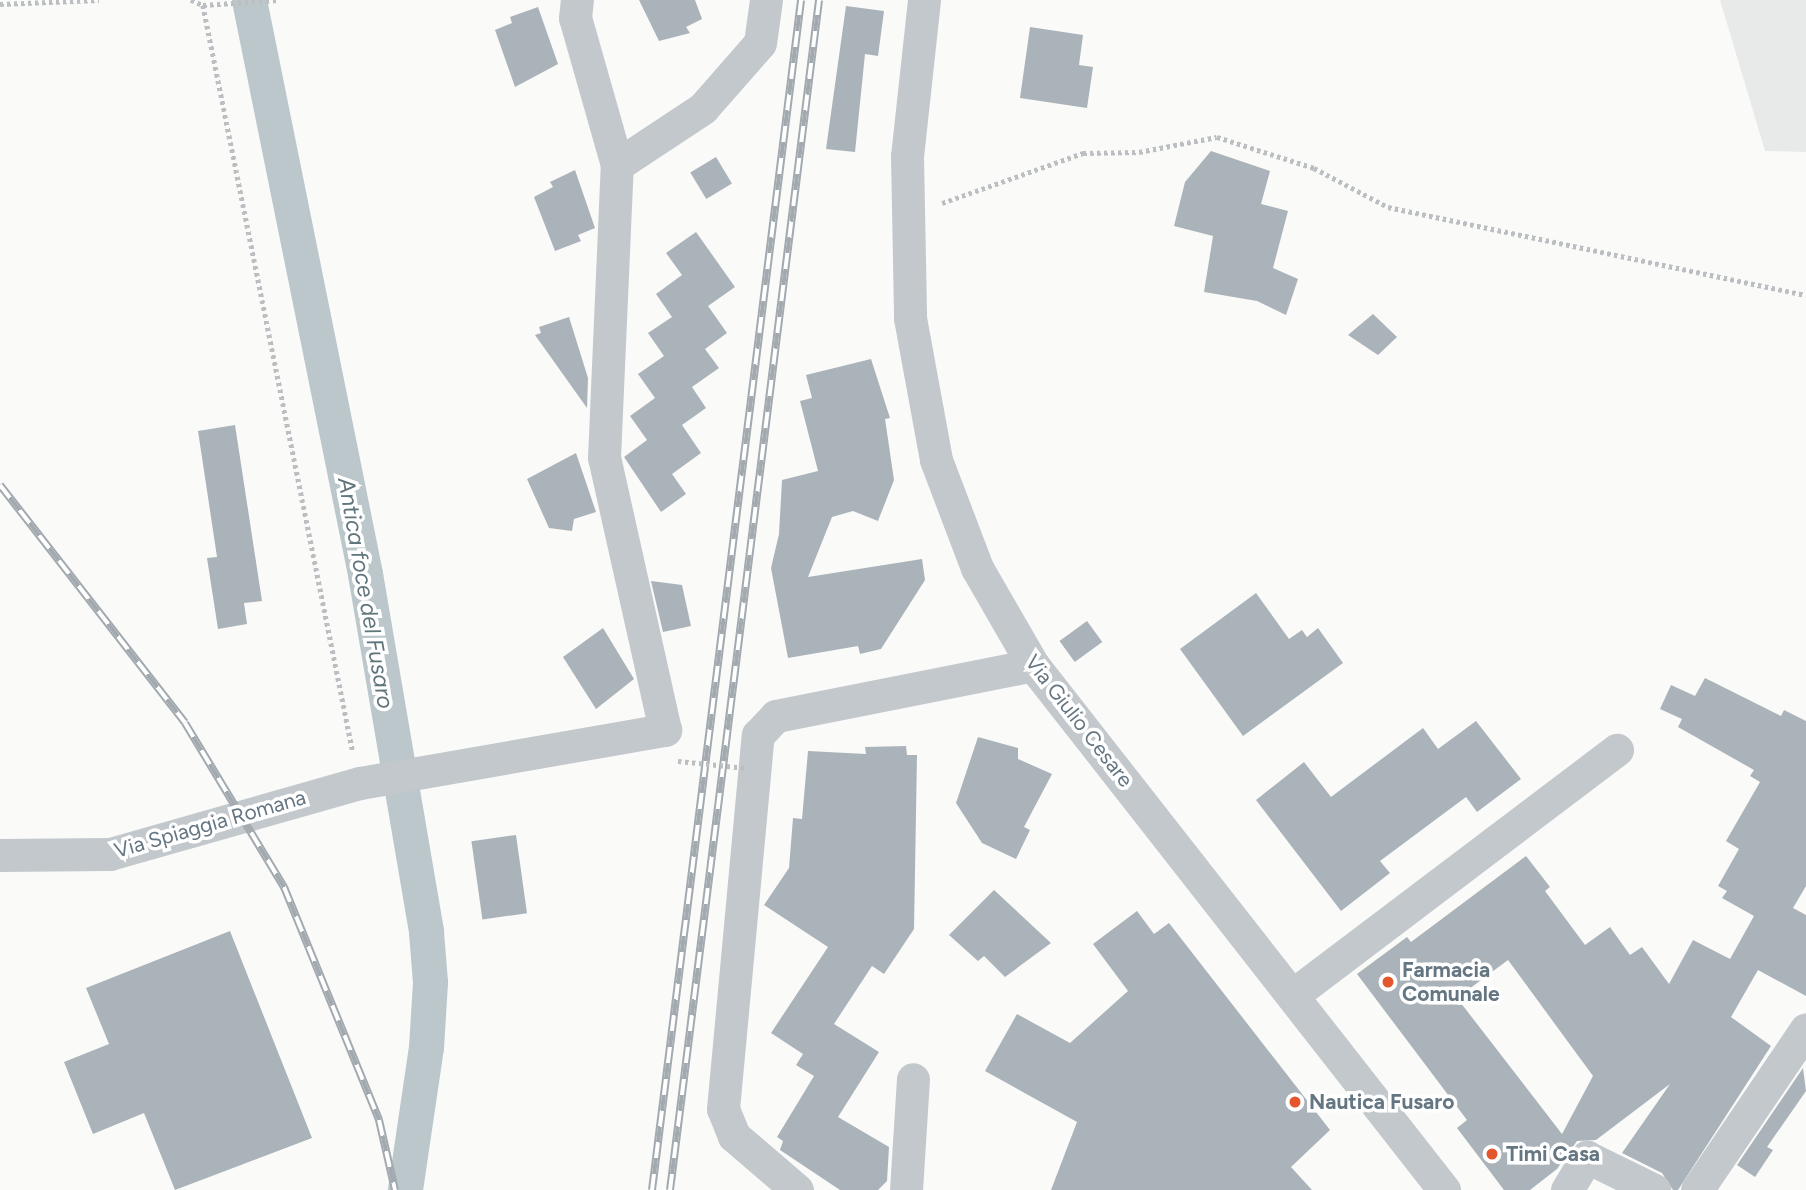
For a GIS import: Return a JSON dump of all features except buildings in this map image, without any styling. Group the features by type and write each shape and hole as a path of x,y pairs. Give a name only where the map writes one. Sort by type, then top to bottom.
{"street":[{"path":"577,0 575,18 617,166 704,108 760,43 766,0"},
{"name":"Via Giulio Cesare","path":"924,0 907,156 910,318 936,460 977,568 1033,666 1294,994 1444,1190"},
{"name":"Via Spiaggia Romana","path":"0,855 110,854 368,782 421,775 665,730 604,458 617,166"},
{"path":"797,1190 734,1136 723,1109 758,735 776,716 1033,666"},
{"path":"1294,994 1617,750"},
{"path":"1698,1190 1806,1028"},
{"path":"906,1190 913,1079"},
{"path":"1567,1190 1587,1157 1654,1190"}],"path":[{"path":"0,4 99,0"},
{"path":"191,0 203,5 278,0"},
{"path":"203,5 368,782"},
{"path":"908,216 1083,153 1139,152 1217,137 1314,168 1388,207 1806,295"},
{"path":"678,761 747,768"}],"shaded area":[{"path":"1720,0 1806,0 1806,152 1765,151"}],"waterway":[{"name":"Antica foce del Fusaro","path":"249,0 365,574 426,932 430,982 426,1047 405,1190"}],"railway":[{"path":"652,1190 801,0"},
{"path":"670,1190 819,0"},
{"path":"0,485 185,723 284,887 379,1120 395,1190"}],"place":[{"name":"Farmacia Comunale","path":"1388,982"},
{"name":"Nautica Fusaro","path":"1295,1102"},
{"name":"Timi Casa","path":"1492,1154"}]}
